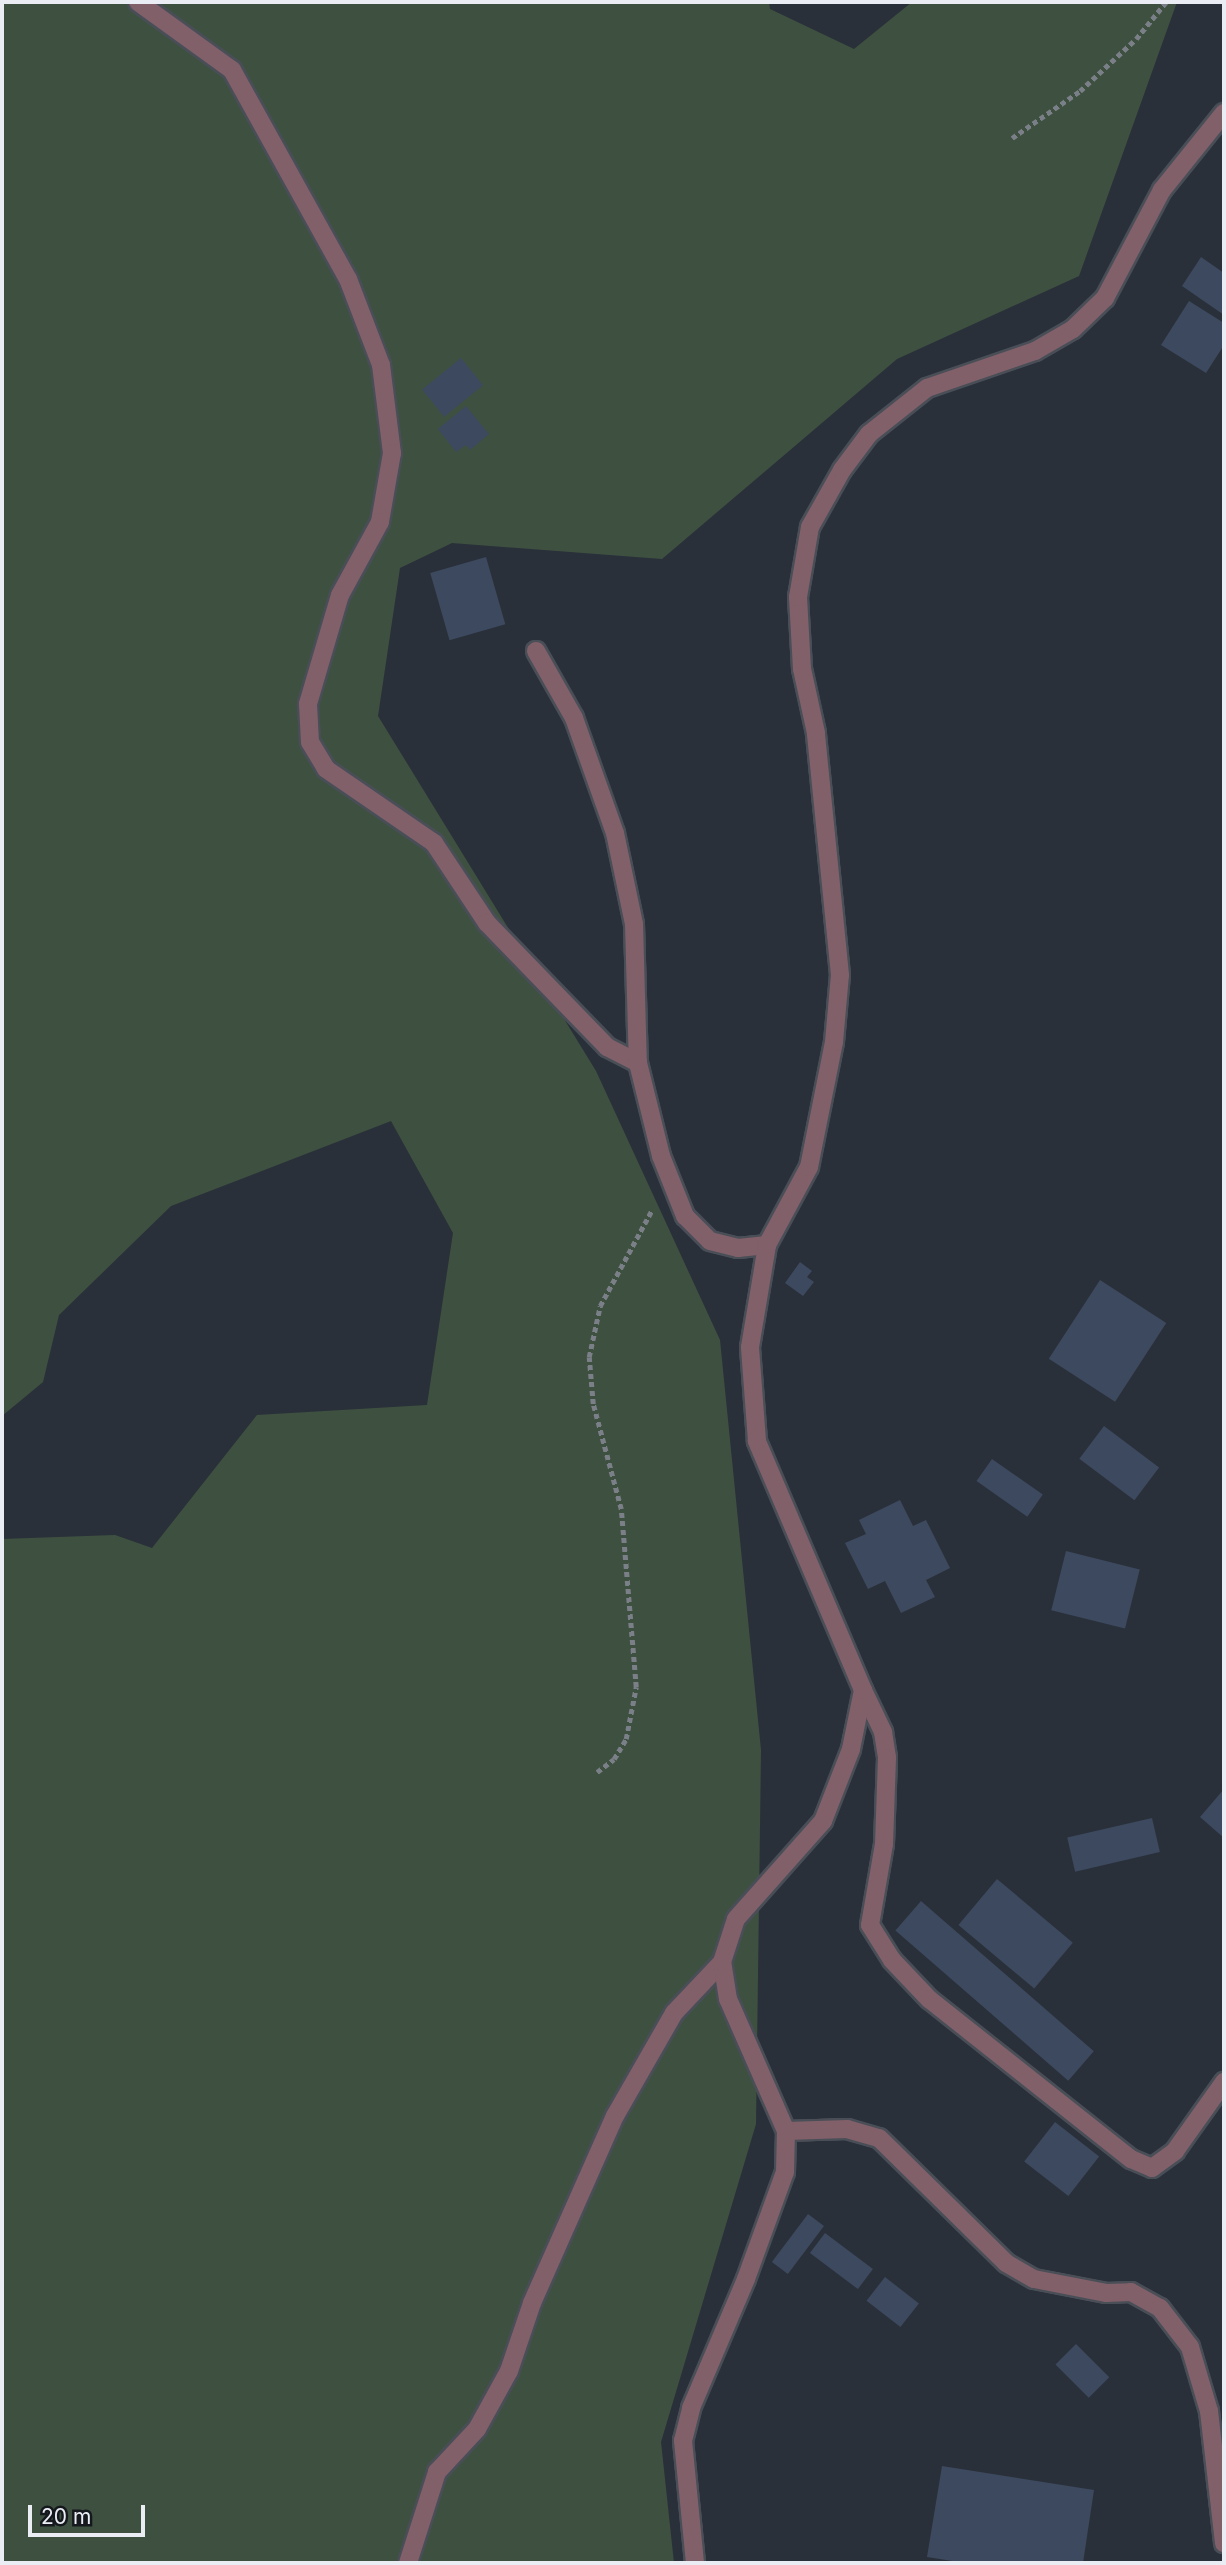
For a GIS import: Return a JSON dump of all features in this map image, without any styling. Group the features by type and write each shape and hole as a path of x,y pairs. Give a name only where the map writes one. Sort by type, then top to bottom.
{"street":[{"path":"138,2 232,71 348,279 381,365 392,453 380,522 340,595 308,704 310,742 326,769 434,843 486,923 607,1047 638,1063"},
{"path":"1224,113 1162,190 1105,298 1073,329 1035,352 927,388 870,434 842,470 810,527 797,597 802,669 816,733 840,975 834,1042 809,1167 766,1245 750,1347 757,1441 883,1732 887,1758 884,1844 870,1925 892,1960 939,2007 1131,2159 1152,2168 1175,2151 1224,2082"},
{"path":"536,651 574,718 615,833 634,924 638,1063 670,1178 685,1216 710,1241 738,1248 766,1245"},
{"path":"408,2563 437,2472 477,2429 509,2371 532,2303 615,2116 674,2012 722,1962 736,1919 823,1821 851,1749 863,1690"},
{"path":"695,2563 683,2441 691,2408 746,2279 785,2172 786,2131 728,2000 722,1962"},
{"path":"786,2131 847,2129 879,2138 1006,2263 1034,2279 1106,2293 1131,2292 1160,2308 1190,2347 1209,2411 1224,2543"}],"path":[{"path":"1012,138 1080,91 1136,39 1166,2"},
{"path":"597,1772 614,1759 626,1739 636,1687 621,1509 593,1404 589,1357 600,1306 670,1178"}],"green space":[{"path":"2,2 769,2 770,9 854,49 912,2 1177,2 1079,276 897,359 662,559 452,543 400,568 378,716 596,1071 720,1340 761,1750 756,2124 661,2442 674,2563 2,2563 2,1539 115,1535 152,1548 257,1415 427,1405 453,1233 391,1121 171,1206 59,1315 43,1382 2,1416"}],"building":[{"path":"1201,257 1224,273 1224,315 1182,286"},
{"path":"1189,301 1224,323 1224,345 1206,373 1161,345"},
{"path":"461,358 483,385 444,417 422,389"},
{"path":"466,406 489,434 470,450 466,445 456,452 438,429"},
{"path":"486,557 505,624 450,640 430,573"},
{"path":"800,1262 812,1271 807,1277 814,1282 803,1296 785,1283"},
{"path":"1100,1280 1166,1323 1115,1402 1049,1359"},
{"path":"1104,1426 1159,1468 1134,1500 1079,1459"},
{"path":"992,1459 1043,1495 1027,1517 977,1481"},
{"path":"900,1500 913,1526 926,1520 950,1568 926,1580 935,1597 901,1613 885,1581 868,1589 845,1543 866,1534 859,1520"},
{"path":"1066,1551 1140,1569 1125,1629 1051,1610"},
{"path":"1224,1789 1224,1838 1200,1817"},
{"path":"1152,1818 1160,1852 1075,1872 1067,1838"},
{"path":"997,1879 1073,1943 1034,1989 958,1925"},
{"path":"921,1901 1094,2051 1068,2081 895,1930"},
{"path":"1055,2122 1099,2156 1068,2196 1024,2161"},
{"path":"808,2214 824,2226 788,2274 772,2262"},
{"path":"825,2233 873,2269 858,2289 810,2253"},
{"path":"885,2277 919,2303 900,2327 867,2301"},
{"path":"1076,2344 1109,2377 1089,2398 1055,2365"},
{"path":"942,2466 1094,2490 1083,2563 965,2563 927,2557"}]}
